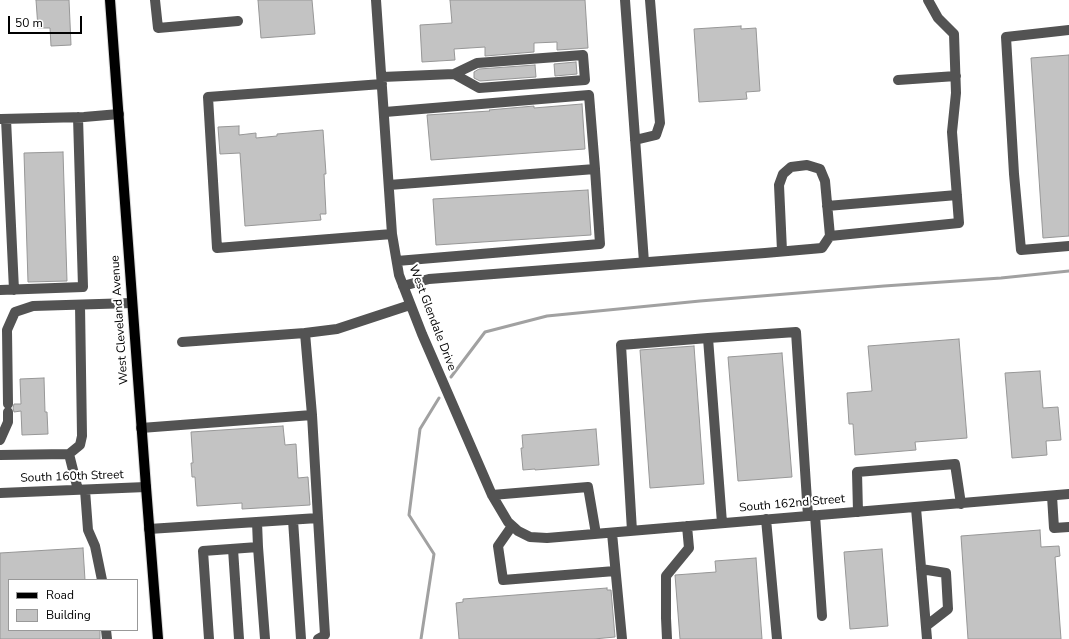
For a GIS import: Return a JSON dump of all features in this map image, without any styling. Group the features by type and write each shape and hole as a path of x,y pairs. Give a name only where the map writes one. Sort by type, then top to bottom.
{"main road":[{"name":"West Cleveland Avenue","path":"110,0 158,639"}],"street":[{"path":"156,0 158,28 238,21"},
{"name":"West Glendale Drive","path":"376,0 392,234 399,275 451,403 492,495 508,522 515,528"},
{"path":"626,0 644,262"},
{"path":"636,140 656,135 660,123 650,0"},
{"path":"830,236 959,223 952,132 956,93 954,34 938,18 928,0"},
{"path":"1069,30 1006,37 1014,174 1021,250 1069,246"},
{"path":"392,234 217,248 208,97 454,74 476,63 583,55 585,80 479,88 454,74"},
{"path":"898,80 956,76"},
{"path":"384,112 589,95 600,244 397,261"},
{"path":"14,290 3,119 78,117 119,114"},
{"path":"0,290 83,286 78,117"},
{"path":"403,286 429,279 822,248 830,236 825,181 820,169 807,165 792,166 782,174 779,185 782,251"},
{"path":"389,185 595,169"},
{"path":"828,206 957,195"},
{"path":"0,440 8,422 7,330 15,312 33,306 132,303"},
{"path":"0,455 68,454 80,445 82,436 80,305"},
{"path":"182,342 305,333 337,329 410,305"},
{"path":"632,531 621,345 796,332 822,616"},
{"path":"305,333 312,414 324,635 318,639"},
{"path":"708,338 722,523"},
{"path":"141,428 312,414"},
{"path":"68,454 81,490 88,530 95,546 102,579"},
{"path":"858,512 857,472 955,464 961,504"},
{"path":"492,495 588,486 596,534"},
{"name":"South 160th Street","path":"0,493 146,488"},
{"name":"South 162nd Street","path":"515,528 530,537 541,538 916,508 1069,494"},
{"path":"1052,496 1054,528 1069,527"},
{"path":"916,508 926,639"},
{"path":"149,529 318,518"},
{"path":"766,519 777,639"},
{"path":"293,520 301,639"},
{"path":"256,522 265,639"},
{"path":"667,639 666,576 689,548 687,526"},
{"path":"515,528 498,546 503,580 616,571"},
{"path":"612,533 622,639"},
{"path":"209,639 203,551 258,547"},
{"path":"233,549 239,639"},
{"path":"921,569 946,573 948,609 926,626"}],"building":[{"path":"36,0 69,0 71,45 51,46 50,28 38,28"},
{"path":"258,0 312,0 315,34 261,38"},
{"path":"450,0 585,0 588,48 557,50 557,42 534,43 534,52 485,56 485,47 454,49 455,60 422,62 420,25 452,23"},
{"path":"741,26 741,29 756,28 760,91 746,92 747,99 699,102 694,29"},
{"path":"1069,55 1069,236 1043,238 1031,58"},
{"path":"576,62 577,74 555,76 554,64"},
{"path":"535,65 536,77 480,81 474,78 474,72 479,69"},
{"path":"582,104 585,149 431,160 427,115 490,111 489,110 534,106 534,108"},
{"path":"239,126 239,135 256,133 256,138 277,136 277,134 323,130 326,174 324,174 326,214 320,214 321,220 245,226 240,153 220,154 218,127"},
{"path":"63,152 67,281 28,282 24,153"},
{"path":"588,190 591,235 436,245 433,199"},
{"path":"959,339 967,438 915,442 916,450 855,455 853,424 849,424 847,393 872,391 868,346"},
{"path":"694,346 704,484 650,488 640,350"},
{"path":"782,353 792,477 738,481 728,357"},
{"path":"1040,371 1043,408 1058,407 1061,440 1046,441 1047,455 1012,458 1005,373"},
{"path":"44,378 45,412 47,412 48,434 22,435 21,411 14,412 13,408 14,404 21,404 20,379"},
{"path":"283,426 285,445 296,444 298,478 308,477 310,505 242,509 242,503 197,506 195,477 192,477 191,463 193,463 191,432"},
{"path":"596,429 599,465 523,470 521,448 523,448 522,435"},
{"path":"1040,530 1041,547 1059,546 1060,556 1055,557 1061,639 968,639 961,536"},
{"path":"83,548 85,579 8,579 8,631 100,631 100,639 0,639 0,553"},
{"path":"882,549 888,626 850,629 844,552"},
{"path":"756,558 762,639 680,639 675,575 716,572 715,561"},
{"path":"607,588 607,590 611,590 615,637 594,639 459,639 456,603 463,602 463,599"}],"waterway":[{"path":"451,377 485,332 547,316 700,301 1001,278 1069,271"},
{"path":"421,639 434,554 409,515 420,429 439,398"}]}
